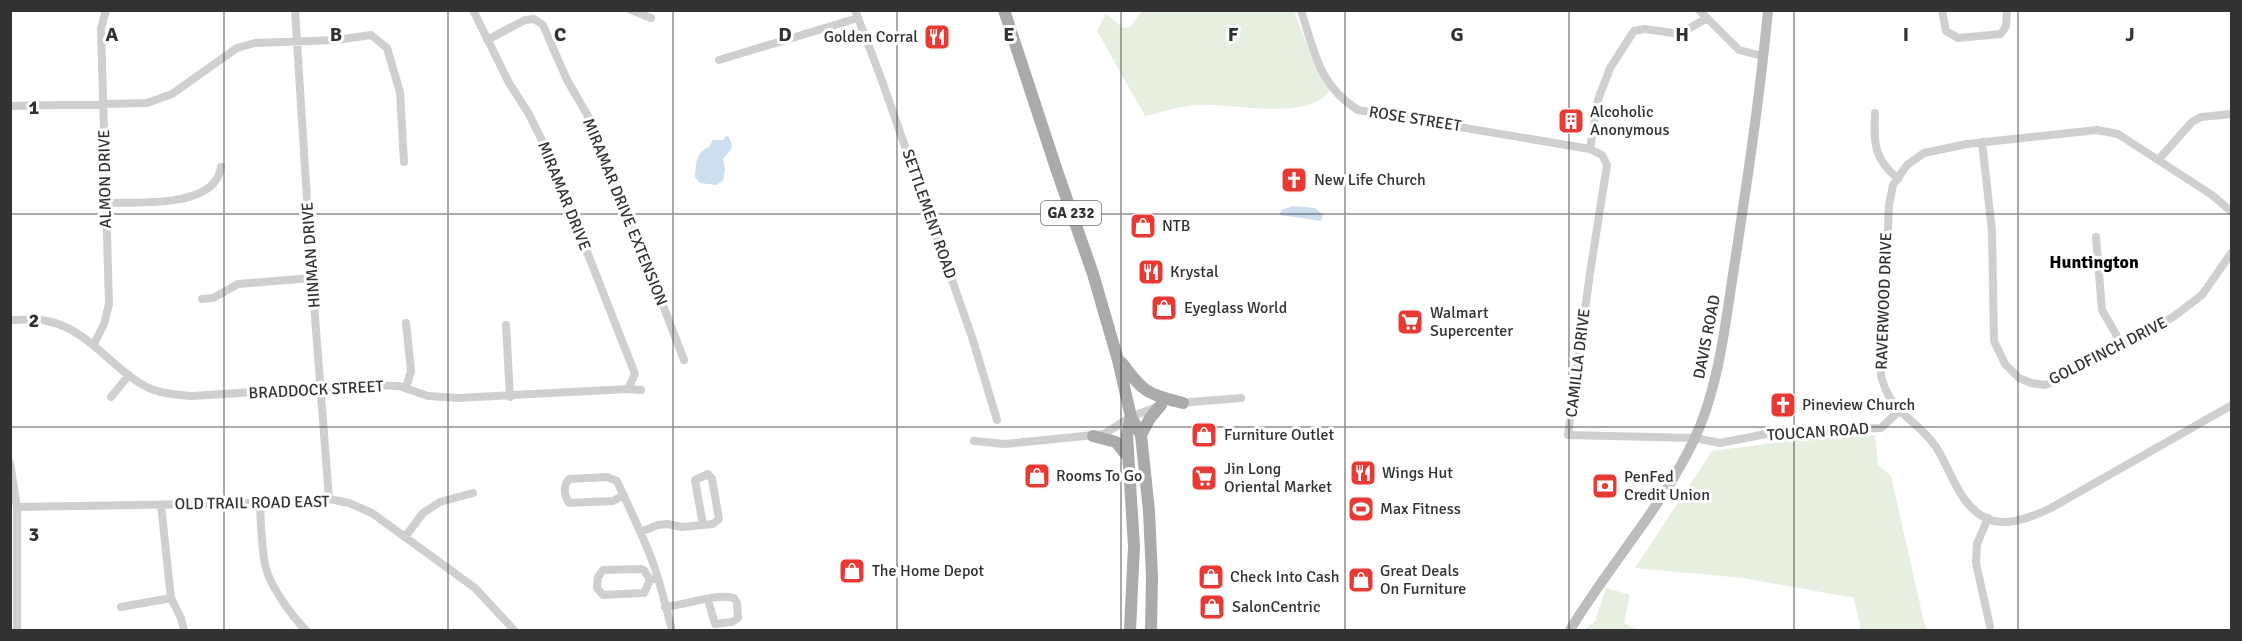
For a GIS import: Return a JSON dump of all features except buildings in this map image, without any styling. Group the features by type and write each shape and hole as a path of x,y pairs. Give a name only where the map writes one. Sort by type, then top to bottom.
{"main road":[{"name":"GA 232","path":"1004,10 1093,274 1117,356 1131,417 1141,435 1149,511 1152,628"},
{"name":"DAVIS ROAD","path":"1570,630 1596,588 1669,487 1695,438 1715,380 1744,205 1768,10"},
{"path":"1117,356 1138,385 1146,391 1154,396 1183,403"},
{"path":"1141,435 1150,417 1161,405"},
{"name":"GA 232","path":"1130,630 1134,546 1127,435 1131,417"},
{"path":"1093,436 1116,442 1130,460"}],"street":[{"name":"ALMON DRIVE","path":"94,344 104,324 109,304 101,29 106,10"},
{"name":"HINMAN DRIVE","path":"295,10 329,499"},
{"name":"MIRAMAR DRIVE","path":"473,10 509,82 529,114 553,166 634,374 628,389"},
{"path":"631,10 651,18"},
{"name":"ROSE STREET","path":"1301,10 1313,55 1330,87 1344,101 1358,110 1590,149"},
{"path":"1699,10 1739,50 1762,56"},
{"path":"1942,10 1946,31 1958,38 2001,34 2006,26 2007,10"},
{"path":"719,60 856,14"},
{"name":"SETTLEMENT ROAD","path":"856,14 881,78 972,337 997,420"},
{"path":"1590,149 1598,100 1610,68 1634,31 1646,29 1680,34 1707,18"},
{"name":"MIRAMAR DRIVE EXTENSION","path":"487,40 525,20 534,19 543,26 567,80 599,139 684,360"},
{"path":"10,106 132,105 161,100 181,89 237,48 255,43 336,40 371,35 387,48 400,92 404,162"},
{"path":"1875,113 1874,143 1884,164 1898,179"},
{"path":"2159,159 2192,122 2201,117 2232,114"},
{"name":"RAVERWOOD DRIVE","path":"2232,213 2212,195 2118,134 2097,130 1982,142 1924,153 1907,165 1893,185 1887,222 1881,376 1886,393 1899,411 1936,447 1964,500 1972,508 1995,522 2013,523 2029,519 2232,405"},
{"name":"GOLDFINCH DRIVE","path":"1982,142 1992,231 1994,341 2005,364 2019,378 2045,385 2173,317 2202,295 2232,252"},
{"name":"CAMILLA DRIVE","path":"1590,149 1602,155 1607,165 1568,435 1695,438"},
{"path":"106,203 171,201 194,195 217,180 221,167"},
{"path":"2096,237 2102,310 2122,345"},
{"path":"202,300 213,298 231,286 245,283 312,278"},
{"name":"BRADDOCK STREET","path":"10,320 48,321 70,330 94,344 129,375 151,389 171,395 192,396 363,385 406,388 428,396 510,396 641,390"},
{"path":"406,323 411,370 406,388"},
{"path":"506,326 510,396"},
{"path":"111,397 129,375"},
{"path":"974,441 1005,444 1093,436 1110,431 1131,417 1161,405 1241,398"},
{"name":"TOUCAN ROAD","path":"1695,438 1720,443 1776,432 1881,429 1899,411"},
{"path":"10,463 16,507 15,628"},
{"path":"640,532 658,525 682,527 703,525 712,524 719,519 712,479 708,474 695,480 703,525"},
{"path":"624,495 613,501 569,503 565,497 565,483 569,479 607,477 617,482 624,495 640,532 653,579 672,630"},
{"path":"405,537 423,513 440,502 473,493"},
{"name":"OLD TRAIL ROAD EAST","path":"16,507 260,503 329,499 349,503 372,513 474,588 514,630"},
{"path":"260,503 265,566 278,593 306,630"},
{"path":"161,505 171,598 184,630"},
{"path":"1988,518 1977,544 1976,563 1990,626"},
{"path":"641,569 653,579 644,593 603,595 597,588 598,578 603,570 641,569"},
{"path":"665,607 730,596 737,603 738,618 732,622 715,624 708,600"},
{"path":"121,607 171,598"}],"shaded area":[{"path":"1142,11 1294,11 1310,52 1330,91 1319,100 1305,106 1267,109 1195,105 1145,116 1097,31 1106,14 1123,28 1130,27"},
{"path":"1830,435 1875,435 1878,465 1891,476 1925,626 1928,630 1861,630 1854,598 1743,578 1635,568 1712,451"},
{"path":"1606,588 1630,595 1624,623 1638,630 1584,630 1595,621"}],"water":[{"path":"726,136 729,137 732,147 723,159 725,170 723,181 716,185 700,183 695,177 699,155 709,147 713,140 723,140"},
{"path":"1293,206 1315,208 1323,215 1321,221 1280,215 1281,210"}],"place":[{"name":"Golden Corral","path":"937,37"},
{"name":"Alcoholic Anonymous","path":"1571,121"},
{"name":"New Life Church","path":"1294,180"},
{"name":"NTB","path":"1143,226"},
{"name":"Krystal","path":"1151,272"},
{"name":"Eyeglass World","path":"1164,308"},
{"name":"Walmart Supercenter","path":"1410,322"},
{"name":"Pineview Church","path":"1783,405"},
{"name":"Furniture Outlet","path":"1204,435"},
{"name":"Wings Hut","path":"1363,473"},
{"name":"Rooms To Go","path":"1037,476"},
{"name":"Jin Long Oriental Market","path":"1204,478"},
{"name":"PenFed Credit Union","path":"1605,486"},
{"name":"Max Fitness","path":"1361,509"},
{"name":"The Home Depot","path":"852,571"},
{"name":"Check Into Cash","path":"1211,577"},
{"name":"Great Deals On Furniture","path":"1361,580"},
{"name":"SalonCentric","path":"1212,607"}],"district":[{"name":"Huntington","path":"2094,262"}]}
